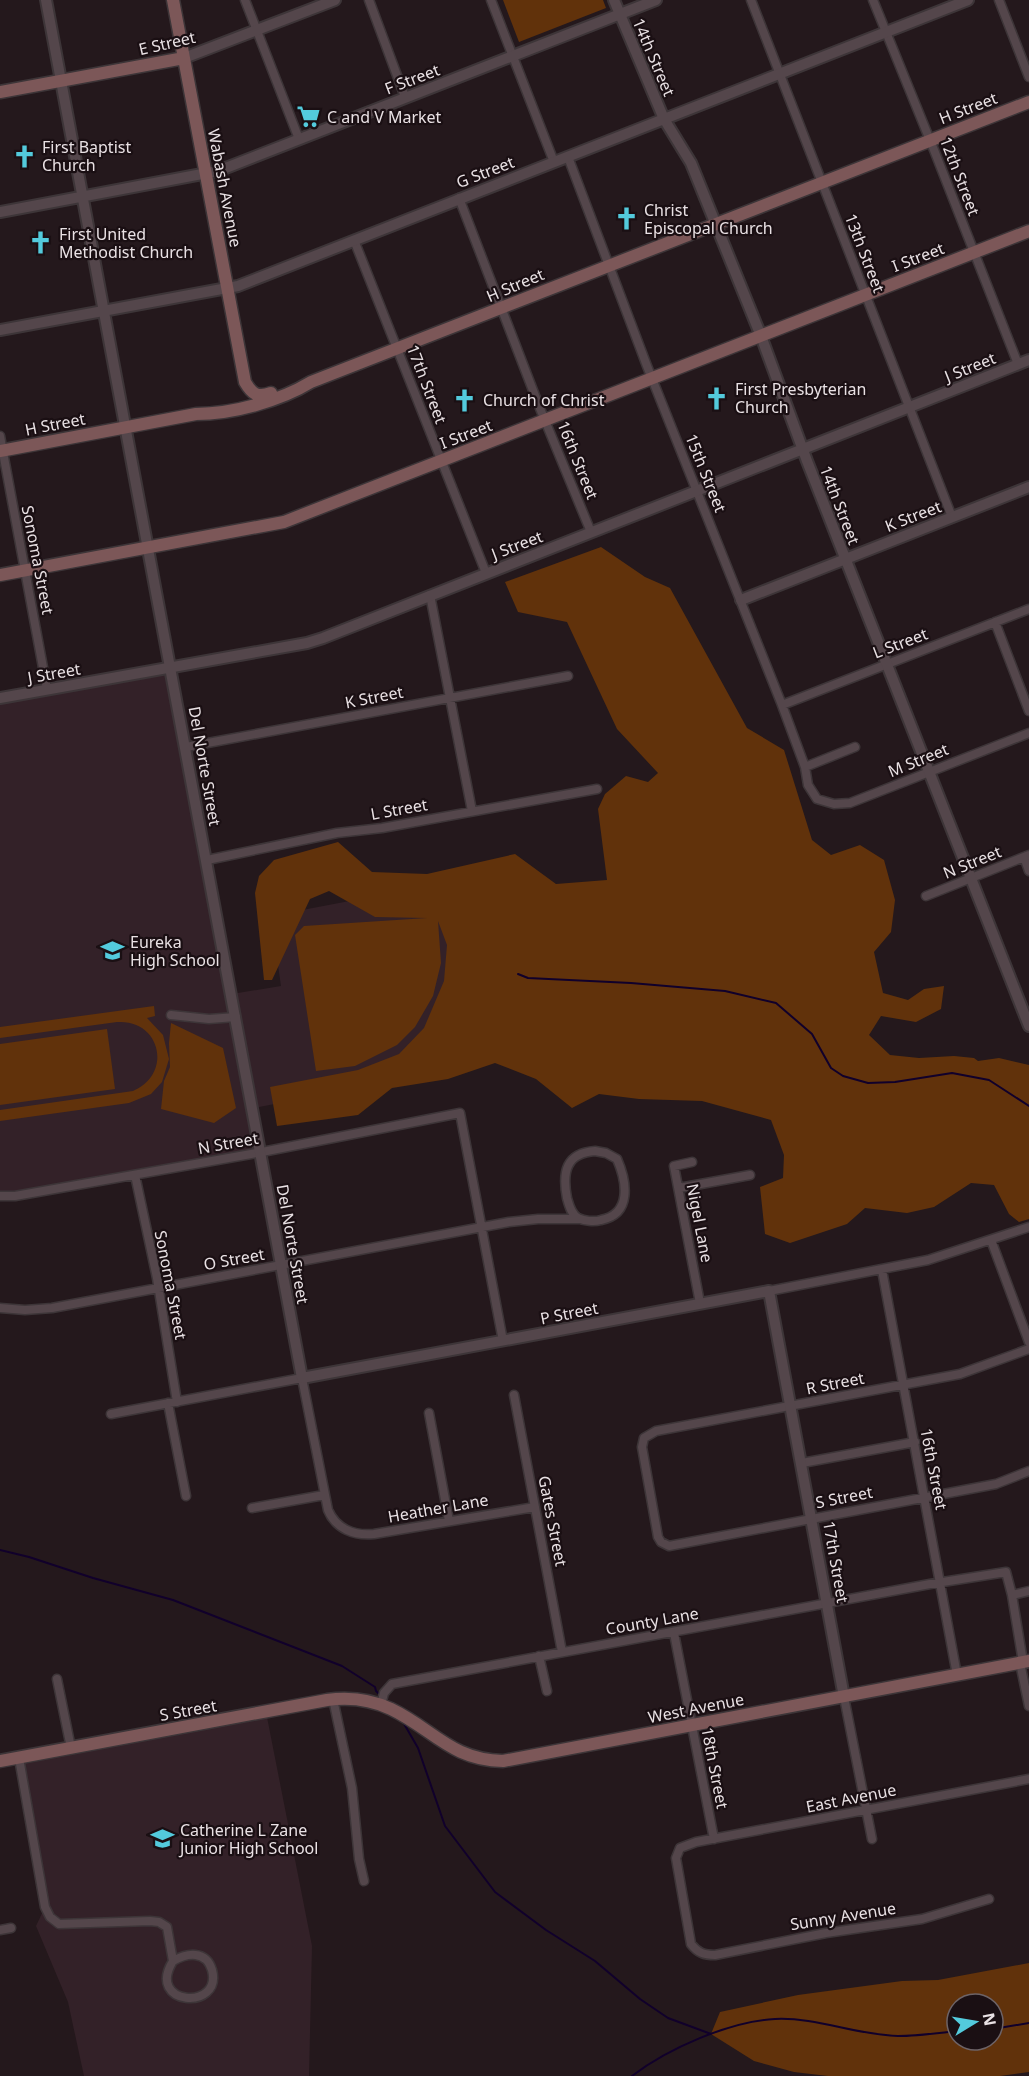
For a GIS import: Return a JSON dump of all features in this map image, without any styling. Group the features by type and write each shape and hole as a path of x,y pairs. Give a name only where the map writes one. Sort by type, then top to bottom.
{"main road":[{"name":"Wabash Avenue","path":"173,0 245,382 238,402 208,408 196,414"},
{"name":"E Street","path":"0,92 184,58"},
{"name":"H Street","path":"1,451 196,414 250,407 1029,102"},
{"name":"I Street","path":"0,575 284,522 1029,231"},
{"path":"245,382 251,392 256,395 265,395 298,382 311,382"},
{"name":"West Avenue","path":"381,1705 401,1714 456,1750 492,1761 503,1761 1024,1662"},
{"name":"S Street","path":"0,1761 333,1699 360,1700 381,1705"}],"street":[{"name":"Del Norte Street","path":"46,0 102,311 149,547 324,1495 331,1517 347,1530"},
{"path":"245,0 299,139"},
{"name":"E Street","path":"184,58 257,32 335,0"},
{"path":"369,0 405,97"},
{"path":"491,0 554,162"},
{"name":"14th Street","path":"614,0 664,119 691,163 1029,1026"},
{"name":"F Street","path":"0,212 218,171 656,0"},
{"name":"13th Street","path":"751,0 952,517"},
{"name":"12th Street","path":"873,0 1018,364"},
{"name":"G Street","path":"0,330 238,286 968,0"},
{"path":"999,0 1029,76"},
{"name":"15th Street","path":"568,157 806,767 808,785 817,799"},
{"name":"16th Street","path":"459,198 591,532"},
{"name":"17th Street","path":"354,240 486,573"},
{"name":"J Street","path":"0,698 307,643 1029,360"},
{"name":"Sonoma Street","path":"0,436 47,689"},
{"name":"K Street","path":"741,600 1029,487"},
{"path":"430,595 472,811"},
{"name":"L Street","path":"782,705 1029,609"},
{"path":"995,622 1029,711"},
{"name":"K Street","path":"186,747 568,676"},
{"name":"M Street","path":"817,799 834,804 850,803 1029,733"},
{"path":"806,767 855,747"},
{"name":"L Street","path":"207,860 337,833 361,831 597,789"},
{"path":"1026,856 1029,871"},
{"name":"N Street","path":"926,896 1026,856"},
{"path":"171,1015 209,1020 236,1017"},
{"name":"N Street","path":"0,1196 15,1196 135,1175 460,1113 483,1228"},
{"path":"585,1152 606,1153 617,1159 625,1191 624,1204 608,1218 594,1221 579,1219 573,1214 568,1203 564,1183 567,1167 571,1160 585,1152"},
{"name":"Nigel Lane","path":"692,1162 675,1166 700,1303"},
{"name":"Sonoma Street","path":"135,1175 159,1288 186,1496"},
{"path":"679,1188 750,1175"},
{"name":"O Street","path":"0,1308 25,1310 52,1308 527,1220 579,1219"},
{"name":"P Street","path":"111,1414 882,1270 942,1257 1029,1227"},
{"path":"483,1228 503,1341"},
{"path":"990,1240 1029,1342"},
{"name":"16th Street","path":"882,1270 957,1675"},
{"name":"17th Street","path":"769,1291 872,1839"},
{"name":"R Street","path":"663,1544 658,1537 642,1447 644,1438 656,1431 960,1374 1029,1349"},
{"name":"Gates Street","path":"514,1395 562,1652"},
{"path":"429,1413 449,1521"},
{"path":"802,1463 915,1442"},
{"name":"S Street","path":"663,1544 673,1546 996,1484 1029,1471"},
{"path":"252,1508 324,1495"},
{"name":"Heather Lane","path":"347,1530 364,1535 374,1534 535,1507"},
{"name":"County Lane","path":"381,1705 384,1693 392,1684 940,1582 1006,1572 1012,1595"},
{"path":"1029,1592 1012,1595 1029,1706"},
{"name":"18th Street","path":"674,1633 714,1839"},
{"path":"539,1656 547,1691"},
{"path":"57,1678 71,1748"},
{"path":"333,1699 351,1788 359,1859 364,1881"},
{"path":"19,1758 45,1907 50,1917 59,1924 159,1922 166,1927 173,1961 168,1970 167,1980 171,1990 185,1999 196,1999 209,1990 212,1971 204,1959 195,1954 185,1954 173,1961"},
{"name":"East Avenue","path":"700,1953 691,1944 678,1876 676,1858 680,1848 714,1839 1029,1779"},
{"name":"Sunny Avenue","path":"700,1953 714,1955 826,1933 922,1919 989,1899"},
{"path":"0,1930 11,1928"}],"shaded area":[{"path":"503,0 603,0 606,8 519,42"},
{"path":"601,547 645,577 670,588 747,728 784,750 812,840 831,855 860,845 884,860 895,900 891,932 874,952 883,993 908,1000 924,989 944,986 941,1009 916,1022 881,1016 869,1035 890,1055 919,1058 954,1056 974,1058 978,1061 999,1058 1029,1065 1029,1219 1019,1222 1009,1214 994,1185 971,1183 934,1207 907,1213 865,1208 847,1224 790,1243 765,1234 760,1187 783,1178 784,1155 771,1120 702,1101 639,1099 599,1094 572,1108 536,1079 495,1063 448,1079 392,1088 358,1115 277,1126 270,1087 358,1070 399,1054 424,1028 444,981 447,945 438,921 441,963 433,996 415,1027 397,1045 355,1066 316,1071 295,935 304,926 427,918 375,917 329,891 310,899 272,980 264,980 255,893 259,876 274,860 338,842 372,872 427,874 515,854 556,884 607,880 598,809 605,794 626,776 648,782 658,773 617,729 567,622 518,612 505,582"},
{"name":"Eureka High School","path":"171,667 232,994 281,986 271,916 454,881 489,1062 254,1108 262,1152 0,1196 0,698"},
{"path":"154,1006 155,1016 147,1018 163,1035 169,1059 162,1082 151,1094 129,1103 0,1121 0,1110 133,1091 146,1083 154,1073 157,1061 152,1038 144,1029 132,1023 117,1022 0,1038 0,1027"},
{"path":"171,1023 223,1048 236,1108 214,1123 161,1109 164,1081 170,1067"},
{"path":"107,1029 115,1089 0,1105 0,1044"},
{"name":"Catherine L Zane Junior High School","path":"266,1712 312,1946 309,2076 84,2076 68,2002 36,1926 45,1907 19,1758"},
{"path":"1029,1963 1029,2072 1000,2076 828,2076 794,2072 754,2061 711,2034 720,2012 798,1995 902,1981 938,1980"}],"waterway":[{"path":"518,974 528,978 725,991 776,1003 812,1034 831,1068 843,1076 868,1083 895,1082 952,1073 989,1080 1029,1106"},
{"path":"0,1550 173,1600 342,1666 375,1687 380,1695"},
{"path":"403,1722 418,1748 445,1826 495,1892 546,1930 595,1961 640,1999 668,2018 711,2034"},
{"path":"632,2076 663,2056 700,2038 757,2021 790,2019 867,2033 898,2036 945,2032"},
{"path":"1005,2027 1029,2023"}],"place":[{"name":"C and V Market","path":"309,117"},
{"name":"First Baptist Church","path":"24,156"},
{"name":"Christ Episcopal Church","path":"626,219"},
{"name":"First United Methodist Church","path":"41,243"},
{"name":"First Presbyterian Church","path":"717,398"},
{"name":"Church of Christ","path":"465,400"},
{"name":"Eureka High School","path":"112,951"},
{"name":"Catherine L Zane Junior High School","path":"162,1839"}]}
